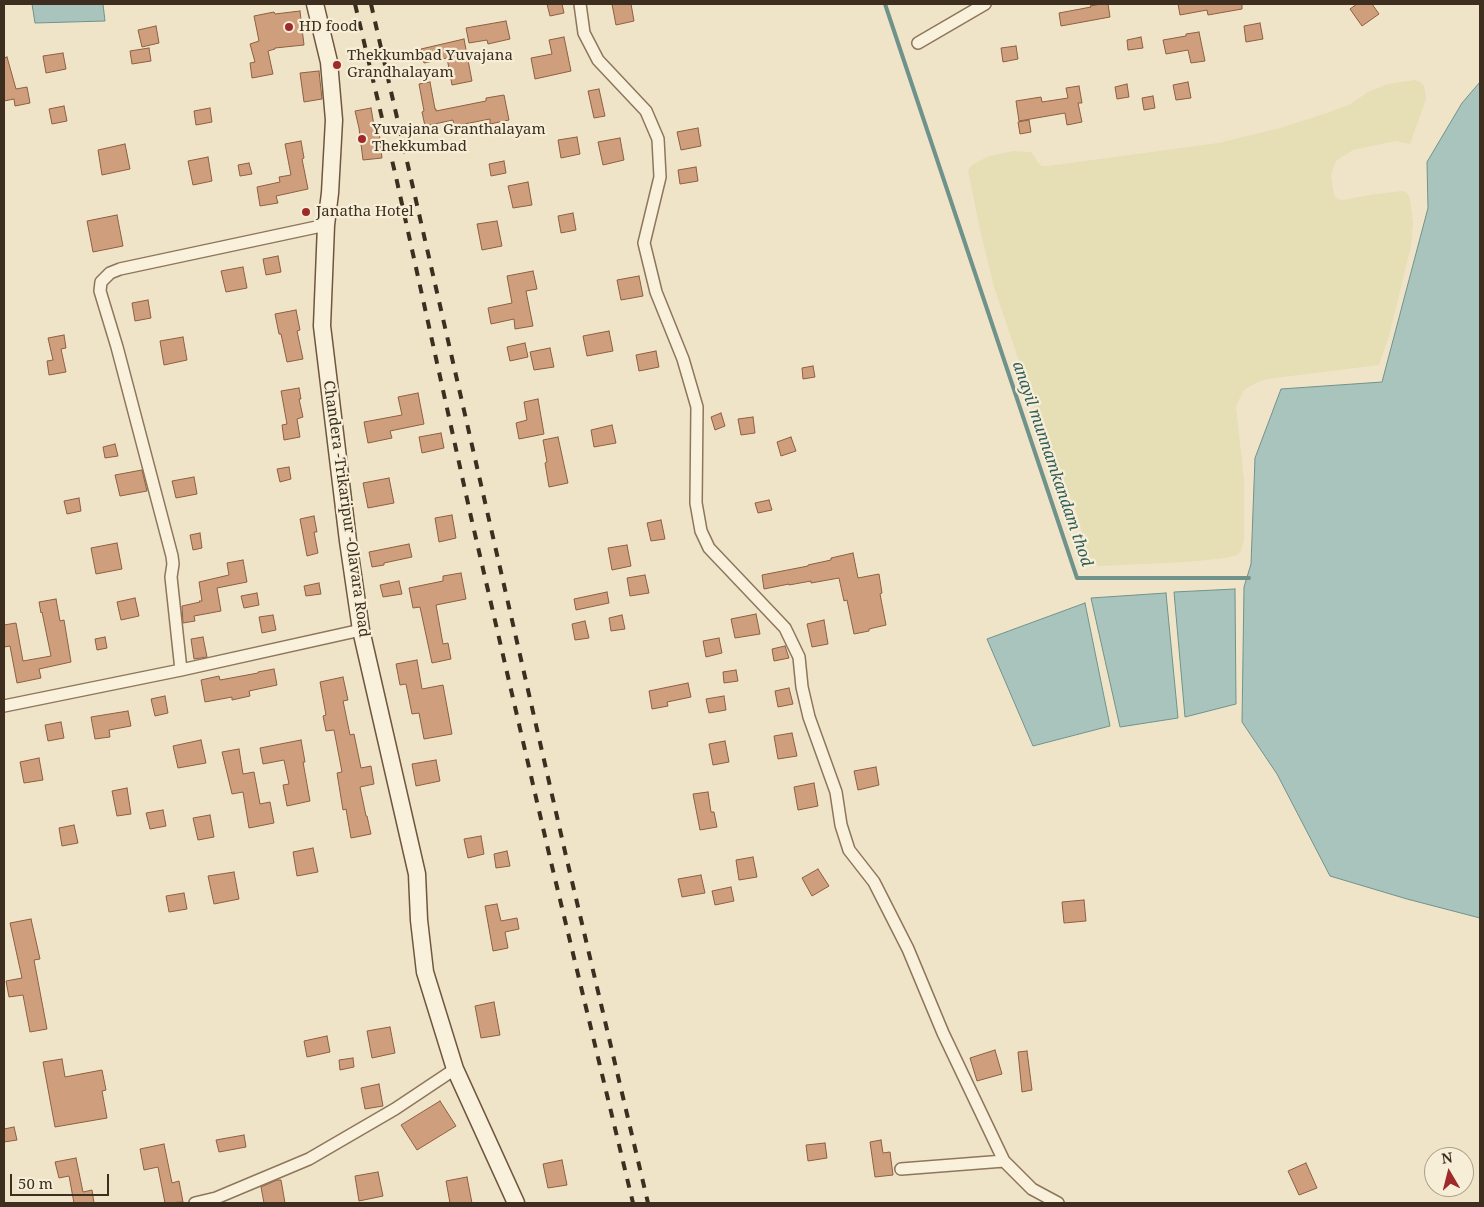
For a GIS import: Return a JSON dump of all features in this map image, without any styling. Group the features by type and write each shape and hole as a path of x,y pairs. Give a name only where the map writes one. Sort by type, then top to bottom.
{"main road":[{"name":"Chandera -Trikaripur -Olavara Road","path":"315,4 329,62 334,120 330,193 326,225 322,326 348,541 361,630 417,874 419,920 425,972 455,1069 516,1203"}],"street":[{"path":"580,4 584,33 598,60 646,111 658,139 660,177 644,243 656,292 683,358 697,407 696,503 701,531 709,548 785,628 799,657 802,688 809,717 836,792 841,825 849,850 874,882 908,950 943,1033 1004,1161 1032,1189 1058,1203"},
{"path":"918,42 985,4"},
{"path":"181,670 171,577 172,556 117,347 100,291 101,282 110,273 120,269 326,225"},
{"path":"4,706 181,670 361,630"},
{"path":"195,1203 216,1198 309,1159 395,1109 455,1069"},
{"path":"901,1170 1004,1161"}],"shaded area":[{"path":"1415,80 1424,86 1426,99 1410,144 1395,141 1353,150 1337,160 1331,176 1334,195 1338,199 1344,200 1402,191 1407,193 1410,199 1413,223 1411,246 1389,336 1379,365 1267,379 1244,390 1236,406 1244,480 1244,540 1241,551 1237,555 1187,562 1099,566 1093,564 1090,560 1076,511 1038,417 994,287 968,170 972,165 989,156 1013,151 1031,152 1037,162 1042,166 1048,166 1218,143 1280,128 1324,114 1349,105 1368,92 1388,84"}],"water":[{"path":"32,4 103,4 105,21 35,23"},
{"path":"1480,82 1480,918 1330,876 1277,774 1242,722 1244,587 1251,564 1255,458 1281,389 1382,382 1428,208 1427,162 1462,103"},
{"path":"1235,589 1236,704 1185,717 1174,592"},
{"path":"1166,593 1178,718 1120,727 1091,598"},
{"path":"1085,603 1110,726 1033,746 987,639"}],"building":[{"path":"547,4 562,4 564,13 550,16"},
{"path":"612,4 631,4 634,21 616,25"},
{"path":"1108,4 1110,17 1061,26 1059,13"},
{"path":"1178,4 1242,4 1242,9 1208,15 1207,10 1180,15"},
{"path":"1357,4 1372,4 1379,14 1362,26 1350,9"},
{"path":"300,11 304,45 275,48 268,51 273,74 252,78 250,63 255,62 250,44 259,41 254,16 274,12 275,14"},
{"path":"506,21 510,39 488,44 487,40 469,43 466,28"},
{"path":"1260,23 1263,39 1246,42 1244,26"},
{"path":"156,26 159,43 142,47 138,30"},
{"path":"1199,32 1205,61 1191,63 1188,50 1166,54 1163,40"},
{"path":"564,37 571,71 535,79 531,58 552,54 549,40"},
{"path":"1141,37 1143,48 1128,50 1127,40"},
{"path":"464,39 472,81 452,85 447,58 424,63 421,49"},
{"path":"1016,46 1018,59 1003,62 1001,48"},
{"path":"149,48 151,61 132,64 130,51"},
{"path":"63,53 66,69 46,73 43,56"},
{"path":"7,57 16,89 27,87 30,103 15,106 14,99 4,101 4,58"},
{"path":"319,71 322,99 304,102 300,73"},
{"path":"430,82 436,111 486,101 486,98 504,95 509,120 490,124 490,119 454,126 453,120 425,126 419,84"},
{"path":"1188,82 1191,98 1176,100 1173,85"},
{"path":"1127,84 1129,97 1117,99 1115,87"},
{"path":"1079,86 1082,103 1078,103 1082,122 1067,125 1065,113 1019,121 1016,101 1041,97 1042,102 1068,98 1066,88"},
{"path":"599,89 605,116 594,118 588,91"},
{"path":"1153,96 1155,108 1144,110 1142,98"},
{"path":"64,106 67,121 52,124 49,109"},
{"path":"210,108 212,122 196,125 194,111"},
{"path":"371,108 375,131 379,131 382,158 363,160 355,111"},
{"path":"1029,120 1031,132 1020,134 1018,122"},
{"path":"698,128 701,146 681,150 677,132"},
{"path":"577,137 580,154 561,158 558,140"},
{"path":"620,138 624,160 603,165 598,142"},
{"path":"301,141 304,158 302,159 308,189 276,196 278,203 260,206 257,187 280,182 279,177 291,175 285,144"},
{"path":"125,144 130,169 102,175 98,150"},
{"path":"208,157 212,181 193,185 188,161"},
{"path":"504,161 506,173 491,176 489,164"},
{"path":"249,163 252,174 240,176 238,165"},
{"path":"696,167 698,181 680,184 678,170"},
{"path":"528,182 532,205 513,208 508,186"},
{"path":"573,213 576,230 561,233 558,216"},
{"path":"117,215 123,246 93,252 87,221"},
{"path":"497,221 502,246 482,250 477,224"},
{"path":"278,256 281,272 266,275 263,259"},
{"path":"243,267 247,288 226,292 221,271"},
{"path":"533,271 537,289 526,291 533,326 515,329 514,319 491,324 488,308 512,303 507,276"},
{"path":"639,276 643,296 621,300 617,280"},
{"path":"148,300 151,318 135,321 132,303"},
{"path":"296,310 300,330 297,331 303,359 287,362 275,314"},
{"path":"609,331 613,351 587,356 583,336"},
{"path":"64,335 66,348 61,349 66,372 49,375 47,361 53,360 48,338"},
{"path":"183,337 187,360 164,365 160,341"},
{"path":"525,343 528,357 510,361 507,347"},
{"path":"550,348 554,367 534,370 530,352"},
{"path":"656,351 659,367 639,371 636,355"},
{"path":"813,366 815,377 803,379 802,368"},
{"path":"299,388 301,399 299,399 303,417 297,419 300,437 284,440 282,425 287,424 281,391"},
{"path":"418,393 424,424 390,431 392,438 368,443 364,422 402,415 398,397"},
{"path":"538,399 544,434 519,439 516,423 527,420 524,402"},
{"path":"721,413 725,426 715,430 711,417"},
{"path":"753,417 755,433 741,435 738,419"},
{"path":"612,425 616,443 594,447 591,430"},
{"path":"441,433 444,448 422,453 419,437"},
{"path":"558,437 568,483 549,487 543,440"},
{"path":"791,437 796,451 781,456 777,442"},
{"path":"115,444 118,456 105,458 103,447"},
{"path":"289,467 291,479 280,482 277,469"},
{"path":"142,470 147,491 120,496 115,475"},
{"path":"194,477 197,494 176,498 172,481"},
{"path":"389,478 394,503 368,508 363,483"},
{"path":"79,498 81,511 67,514 64,501"},
{"path":"769,500 772,510 758,513 755,503"},
{"path":"452,515 456,538 439,542 435,518"},
{"path":"314,516 317,532 314,532 318,553 307,556 300,519"},
{"path":"661,520 665,539 651,541 647,523"},
{"path":"200,533 202,548 193,550 190,535"},
{"path":"117,543 122,569 96,574 91,548"},
{"path":"409,544 412,557 372,567 369,552"},
{"path":"627,545 631,566 612,570 608,548"},
{"path":"853,553 858,578 879,574 882,593 880,594 886,625 854,634 847,600 844,601 839,578 764,589 762,575 808,566"},
{"path":"243,560 247,582 217,588 221,611 194,616 195,621 183,623 182,606 202,601 199,582 229,575 227,563"},
{"path":"461,573 466,599 436,605 443,644 448,643 451,659 432,663 420,607 413,608 409,588 443,581 443,576"},
{"path":"645,575 649,593 630,596 627,578"},
{"path":"399,581 402,594 383,597 380,585"},
{"path":"319,583 321,594 306,596 304,586"},
{"path":"607,592 609,603 576,610 574,599"},
{"path":"257,593 259,605 244,608 241,596"},
{"path":"135,598 139,616 121,620 117,602"},
{"path":"56,599 60,621 64,620 71,662 39,669 41,678 17,683 10,646 4,647 4,625 16,623 23,661 51,656 39,602"},
{"path":"756,614 760,634 735,638 731,619"},
{"path":"273,615 276,630 262,633 259,617"},
{"path":"622,615 625,629 611,631 609,618"},
{"path":"824,620 828,644 812,647 807,624"},
{"path":"585,621 589,638 575,640 572,624"},
{"path":"105,637 107,648 97,650 95,639"},
{"path":"203,637 207,657 194,659 191,639"},
{"path":"719,638 722,653 706,657 703,641"},
{"path":"785,646 789,658 774,661 772,649"},
{"path":"417,660 422,689 443,685 452,734 424,739 419,713 412,714 406,684 400,685 396,664"},
{"path":"274,669 277,685 249,691 250,696 232,700 232,697 205,702 201,680 219,676 220,680"},
{"path":"736,670 738,681 724,683 723,672"},
{"path":"343,677 348,700 343,701 350,735 354,734 361,768 371,766 374,784 360,787 371,834 351,838 346,809 343,810 337,773 342,772 334,730 326,731 323,716 326,715 320,682"},
{"path":"688,683 691,697 667,702 668,706 652,709 649,691"},
{"path":"789,688 793,704 778,707 775,691"},
{"path":"165,696 168,713 155,716 151,699"},
{"path":"724,696 726,710 709,713 706,699"},
{"path":"128,711 131,726 109,730 110,737 95,739 91,717"},
{"path":"61,722 64,738 48,741 45,725"},
{"path":"792,733 797,756 778,759 774,736"},
{"path":"201,740 206,763 178,768 173,746"},
{"path":"301,740 310,801 287,806 283,785 289,784 284,760 263,764 260,748"},
{"path":"725,741 729,762 713,765 709,744"},
{"path":"239,749 243,774 254,772 260,804 270,802 274,823 249,828 243,792 232,794 222,752"},
{"path":"39,758 43,780 24,783 20,762"},
{"path":"436,760 440,781 416,786 412,764"},
{"path":"876,767 879,785 858,790 854,771"},
{"path":"814,783 818,806 798,810 794,787"},
{"path":"127,788 131,814 117,816 112,791"},
{"path":"708,792 711,812 714,812 717,827 700,830 693,794"},
{"path":"163,810 166,826 150,829 146,813"},
{"path":"210,815 214,837 198,840 193,818"},
{"path":"74,825 78,843 62,846 59,828"},
{"path":"481,836 484,854 468,858 464,839"},
{"path":"313,848 318,872 297,876 293,852"},
{"path":"507,851 510,866 496,868 494,854"},
{"path":"753,857 757,877 739,880 736,860"},
{"path":"818,869 829,886 812,896 802,878"},
{"path":"234,872 239,899 214,904 208,876"},
{"path":"701,875 705,893 682,897 678,879"},
{"path":"731,887 734,901 715,905 712,891"},
{"path":"184,893 187,909 169,912 166,896"},
{"path":"1084,900 1086,921 1064,923 1062,902"},
{"path":"497,904 501,921 517,918 519,929 505,932 508,948 493,951 485,906"},
{"path":"31,919 40,959 34,960 47,1029 30,1032 23,995 9,997 6,981 22,978 10,923"},
{"path":"494,1002 500,1035 481,1038 475,1006"},
{"path":"390,1027 395,1053 372,1058 367,1031"},
{"path":"327,1036 330,1052 307,1057 304,1041"},
{"path":"995,1050 1002,1074 977,1081 970,1058"},
{"path":"1027,1051 1032,1090 1022,1092 1018,1052"},
{"path":"353,1058 354,1067 340,1070 339,1060"},
{"path":"62,1059 65,1077 102,1070 106,1090 102,1091 107,1118 55,1127 43,1062"},
{"path":"379,1084 383,1106 365,1109 361,1088"},
{"path":"440,1101 456,1126 417,1150 401,1125"},
{"path":"14,1127 17,1140 4,1142 4,1129"},
{"path":"244,1135 246,1147 219,1152 216,1140"},
{"path":"881,1140 883,1153 890,1152 893,1175 875,1177 870,1142"},
{"path":"825,1143 827,1158 808,1161 806,1145"},
{"path":"164,1144 172,1183 179,1181 183,1202 165,1203 158,1167 144,1170 140,1149"},
{"path":"76,1158 83,1192 92,1190 94,1203 74,1203 69,1176 59,1178 55,1162"},
{"path":"562,1160 567,1185 548,1188 543,1164"},
{"path":"1306,1163 1317,1188 1299,1195 1288,1171"},
{"path":"378,1172 383,1196 359,1201 355,1176"},
{"path":"467,1177 472,1203 450,1203 446,1181"},
{"path":"281,1180 285,1203 264,1203 261,1187"}],"waterway":[{"name":"anayil munnamkandam thod","path":"885,4 1077,578 1249,578"}],"railway":[{"path":"355,4 550,858 633,1203"},
{"path":"371,4 566,856 648,1203"}],"place":[{"name":"HD food","path":"289,27"},
{"name":"Thekkumbad Yuvajana Grandhalayam","path":"337,65"},
{"name":"Yuvajana Granthalayam Thekkumbad","path":"362,139"},
{"name":"Janatha Hotel","path":"306,212"}]}
